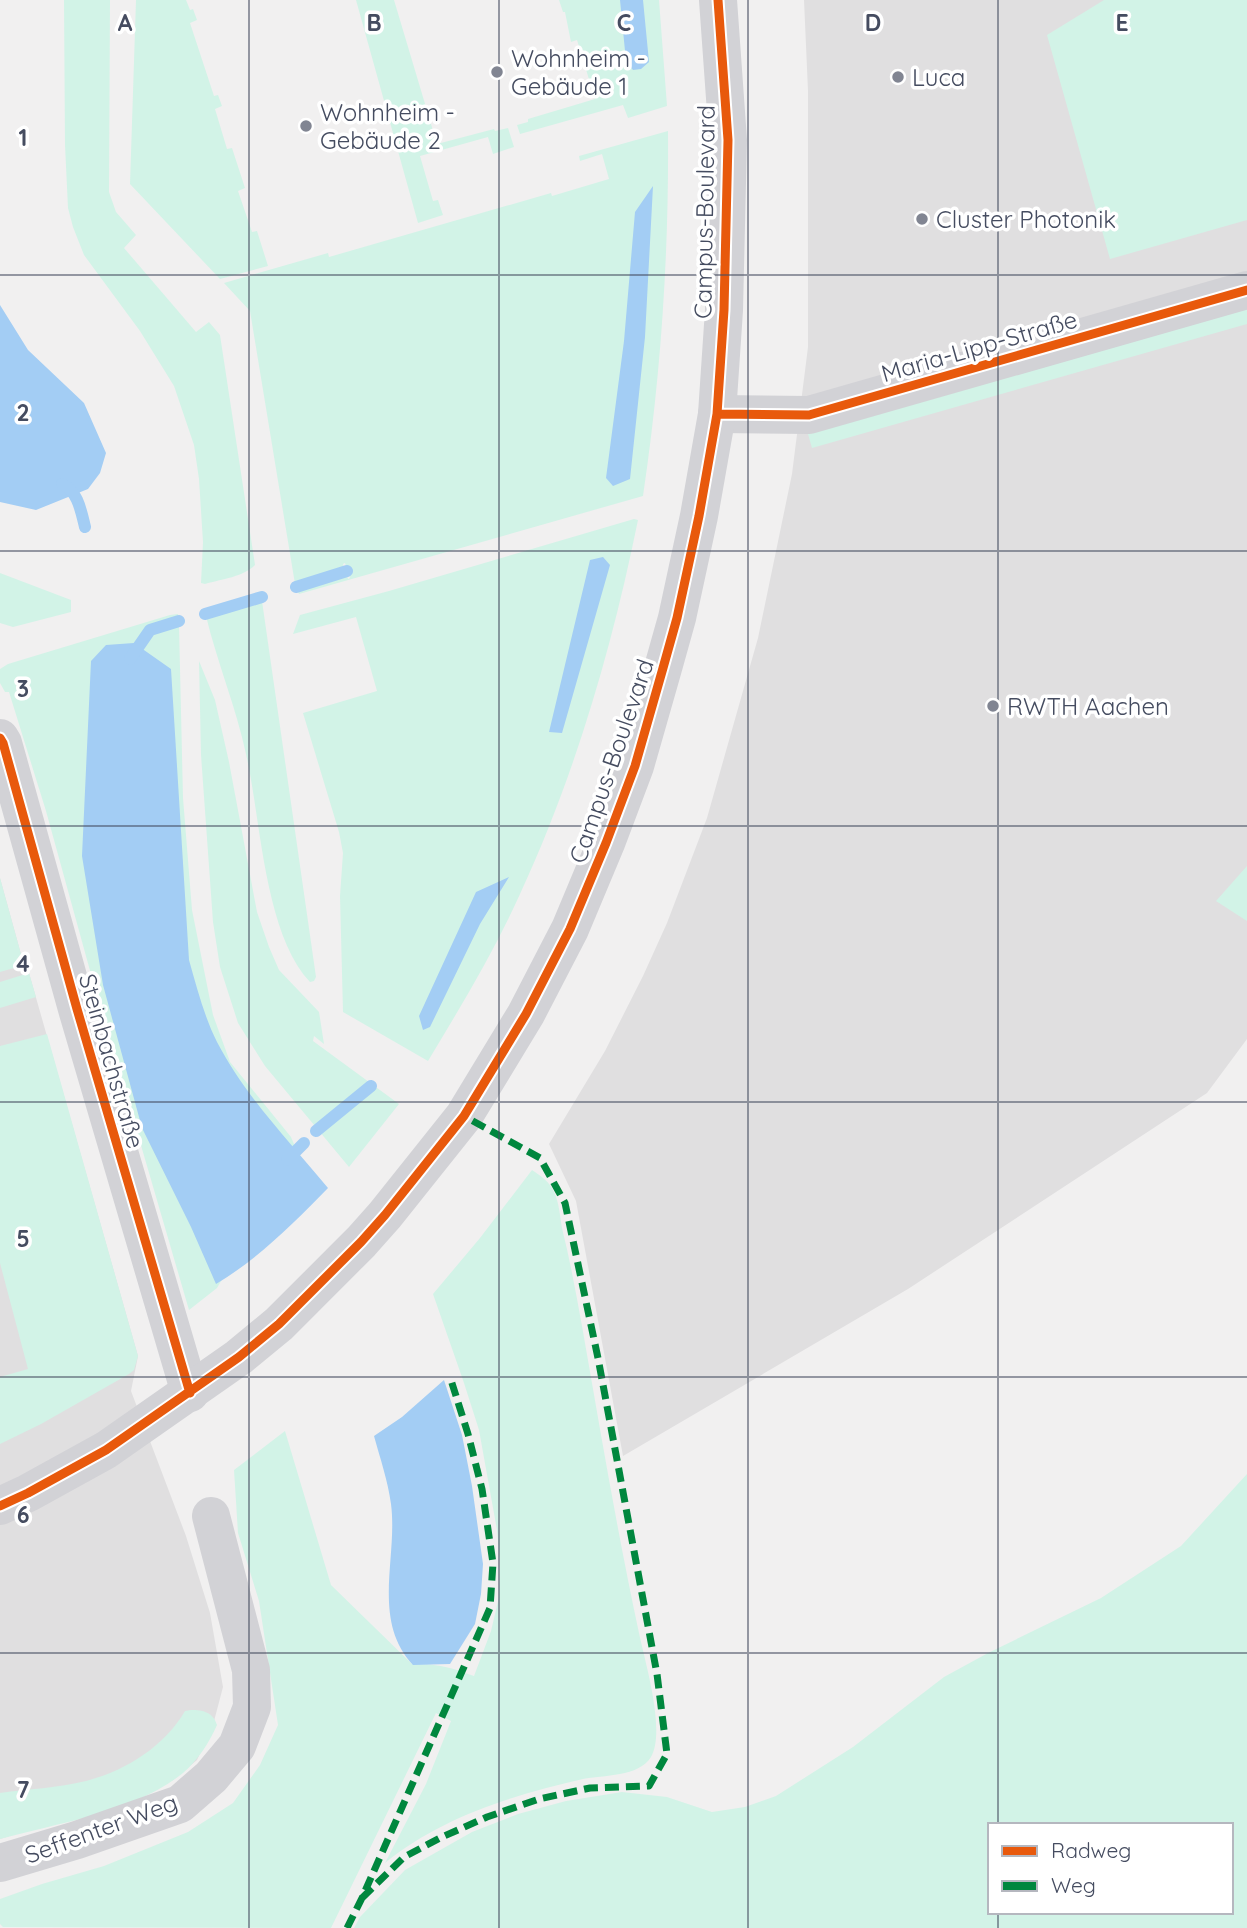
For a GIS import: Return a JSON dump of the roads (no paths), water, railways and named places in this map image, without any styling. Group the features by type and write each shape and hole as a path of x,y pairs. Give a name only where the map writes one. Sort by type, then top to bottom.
{"street":[{"name":"Campus-Boulevard","path":"190,1393 279,1324 385,1215 464,1116 526,1014 570,929 606,843 635,765 677,618 717,414 724,310 728,140 718,0"},
{"name":"Maria-Lipp-Straße","path":"717,414 808,415 1247,290"},
{"name":"Steinbachstraße","path":"0,738 190,1393"},
{"path":"0,1506 106,1450 190,1393"},
{"name":"Seffenter Weg","path":"0,1863 77,1840 180,1804 211,1777 237,1746 252,1707 251,1670 211,1516"}],"water":[{"path":"620,0 643,0 649,62 641,69 633,70 626,61"},
{"path":"653,186 645,337 630,479 613,486 606,478 624,341 635,212"},
{"path":"0,305 28,350 84,403 106,453 100,473 88,489 36,510 0,502"},
{"path":"603,557 610,565 562,733 549,732 590,560"},
{"path":"134,643 171,669 189,960 205,1012 217,1042 241,1081 268,1118 328,1188 261,1252 216,1284 142,1128 103,985 82,856 91,661 106,645"},
{"path":"509,877 480,924 430,1027 423,1030 419,1016 476,892"},
{"path":"444,1380 462,1435 472,1486 483,1564 481,1594 475,1624 450,1664 413,1665 400,1647 389,1609 391,1504 374,1436 402,1417"}],"waterway":[{"path":"62,484 75,496 85,527"},
{"path":"296,587 347,571"},
{"path":"205,614 262,597"},
{"path":"130,659 150,630 179,621"},
{"path":"316,1131 371,1086"},
{"path":"287,1160 304,1143"}],"place":[{"name":"Wohnheim - Gebäude 1","path":"497,72"},
{"name":"Luca","path":"898,77"},
{"name":"Wohnheim - Gebäude 2","path":"306,126"},
{"name":"Cluster Photonik","path":"922,219"},
{"name":"RWTH Aachen","path":"993,706"}]}
